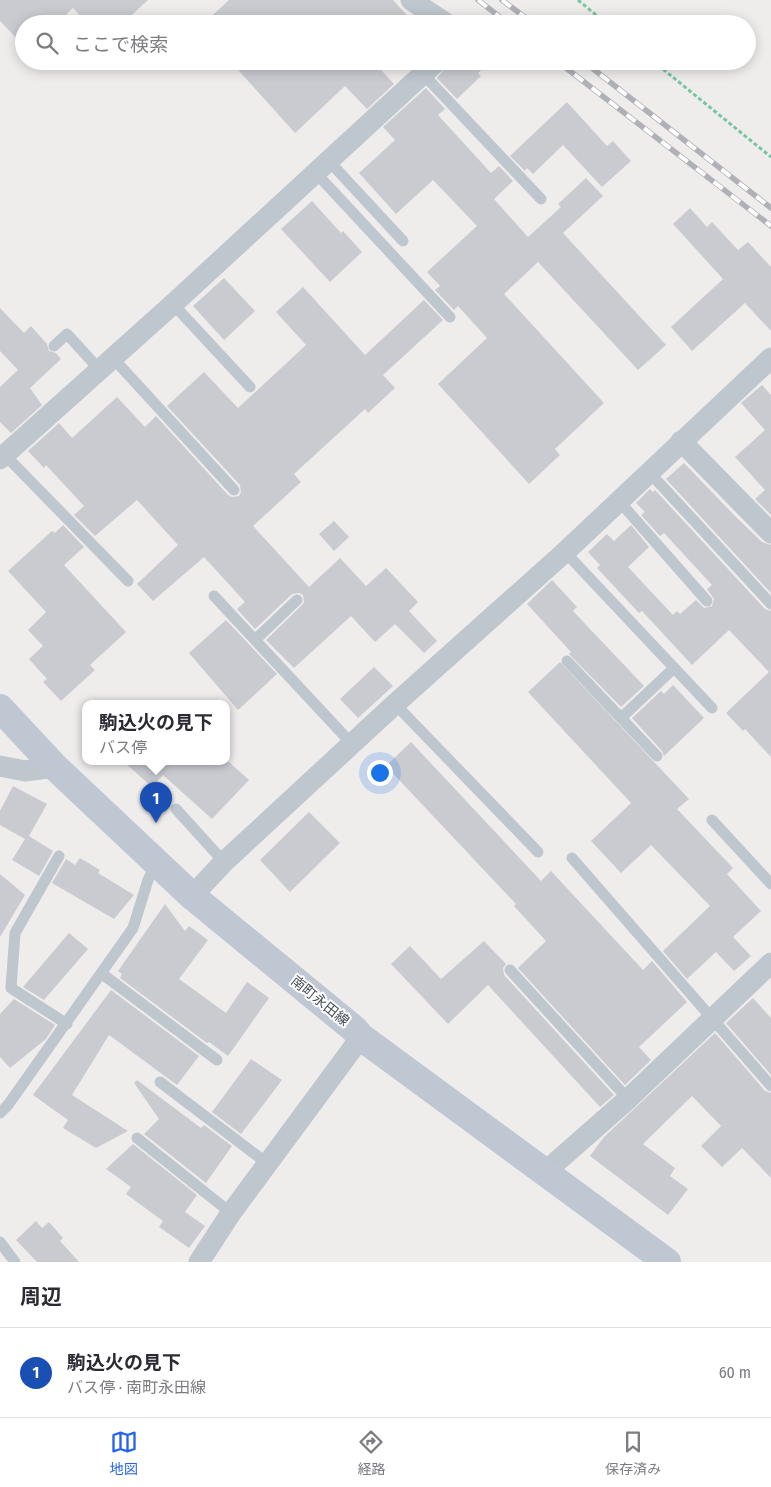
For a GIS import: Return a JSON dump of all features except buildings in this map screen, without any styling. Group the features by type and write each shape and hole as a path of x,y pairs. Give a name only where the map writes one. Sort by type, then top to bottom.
{"street":[{"path":"411,0 434,15"},
{"path":"2,455 173,304 428,70"},
{"path":"192,896 224,862 395,704 565,552 681,440 771,358"},
{"path":"681,440 771,532"},
{"name":"南町永田線","path":"0,708 55,767 192,896 354,1028 361,1037 667,1262"},
{"path":"0,766 25,771 55,767"},
{"path":"545,1172 628,1099 711,1018 769,967"},
{"path":"199,1262 231,1214 361,1037"}],"lane":[{"path":"432,70 541,200"},
{"path":"322,166 403,241"},
{"path":"322,166 450,317"},
{"path":"173,304 250,387"},
{"path":"54,346 67,334 106,363 234,490"},
{"path":"2,455 128,581"},
{"path":"649,472 771,604"},
{"path":"619,501 707,601"},
{"path":"565,552 712,708"},
{"path":"214,596 352,744"},
{"path":"254,640 297,600"},
{"path":"567,661 656,756"},
{"path":"621,718 674,668"},
{"path":"395,704 538,852"},
{"path":"176,809 224,862"},
{"path":"712,820 771,884"},
{"path":"59,856 15,933 11,988 66,1024"},
{"path":"572,858 771,1086"},
{"path":"0,1112 8,1105 133,928 148,880 156,863"},
{"path":"510,970 628,1099"},
{"path":"101,973 217,1060"},
{"path":"160,1082 268,1164"},
{"path":"137,1138 231,1214"},
{"path":"0,1242 15,1262"}],"path":[{"path":"578,0 596,15"},
{"path":"664,70 771,157"}],"railway":[{"path":"478,0 497,15"},
{"path":"502,0 522,15"},
{"path":"569,70 771,226"},
{"path":"595,70 771,208"}],"place":[{"name":"駒込火の見下","path":"156,823"}]}
